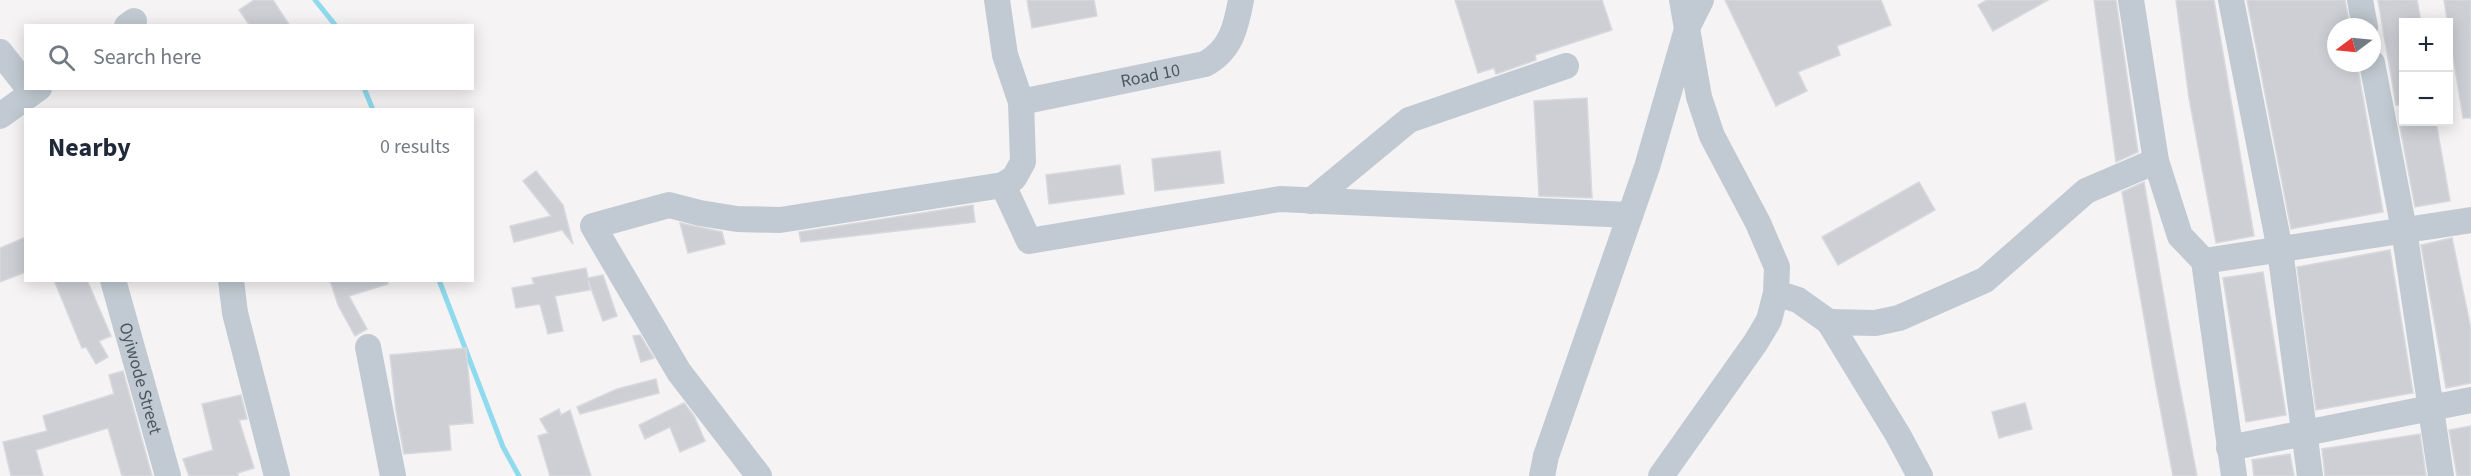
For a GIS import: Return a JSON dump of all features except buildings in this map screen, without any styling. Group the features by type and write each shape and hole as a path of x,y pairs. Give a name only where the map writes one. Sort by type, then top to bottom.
{"street":[{"path":"759,476 679,372 593,226 669,205 737,219 780,220 1003,185 1014,178 1023,162 1021,102 1005,55 997,0"},
{"name":"Road 10","path":"1021,102 1204,64 1226,48 1235,28 1241,0"},
{"path":"1661,476 1756,342 1769,320 1776,293 1777,267 1758,223 1713,136 1700,98 1682,0"},
{"path":"1542,476 1546,456 1647,167 1688,26 1701,0"},
{"path":"2131,0 2156,161 2180,236 2204,261 2234,476"},
{"path":"2231,0 2280,250 2310,476"},
{"path":"2360,0 2363,18"},
{"path":"0,52 24,81"},
{"path":"1311,201 1409,120 1566,66"},
{"path":"2374,72 2403,230 2441,476"},
{"path":"0,116 34,93"},
{"path":"1829,322 1875,323 1899,318 1985,280 2086,191 2156,161"},
{"path":"1003,185 1029,241 1280,199 1630,215"},
{"path":"2204,261 2471,220"},
{"name":"Oyiwode Street","path":"114,282 168,476"},
{"path":"231,282 235,313 277,476"},
{"path":"1776,293 1798,300 1829,322 1898,435 1920,476"},
{"path":"368,347 393,476"},
{"path":"2229,448 2471,400"}],"waterway":[{"path":"315,0 334,24"},
{"path":"365,90 372,108"},
{"path":"440,282 503,447 519,476"}]}
